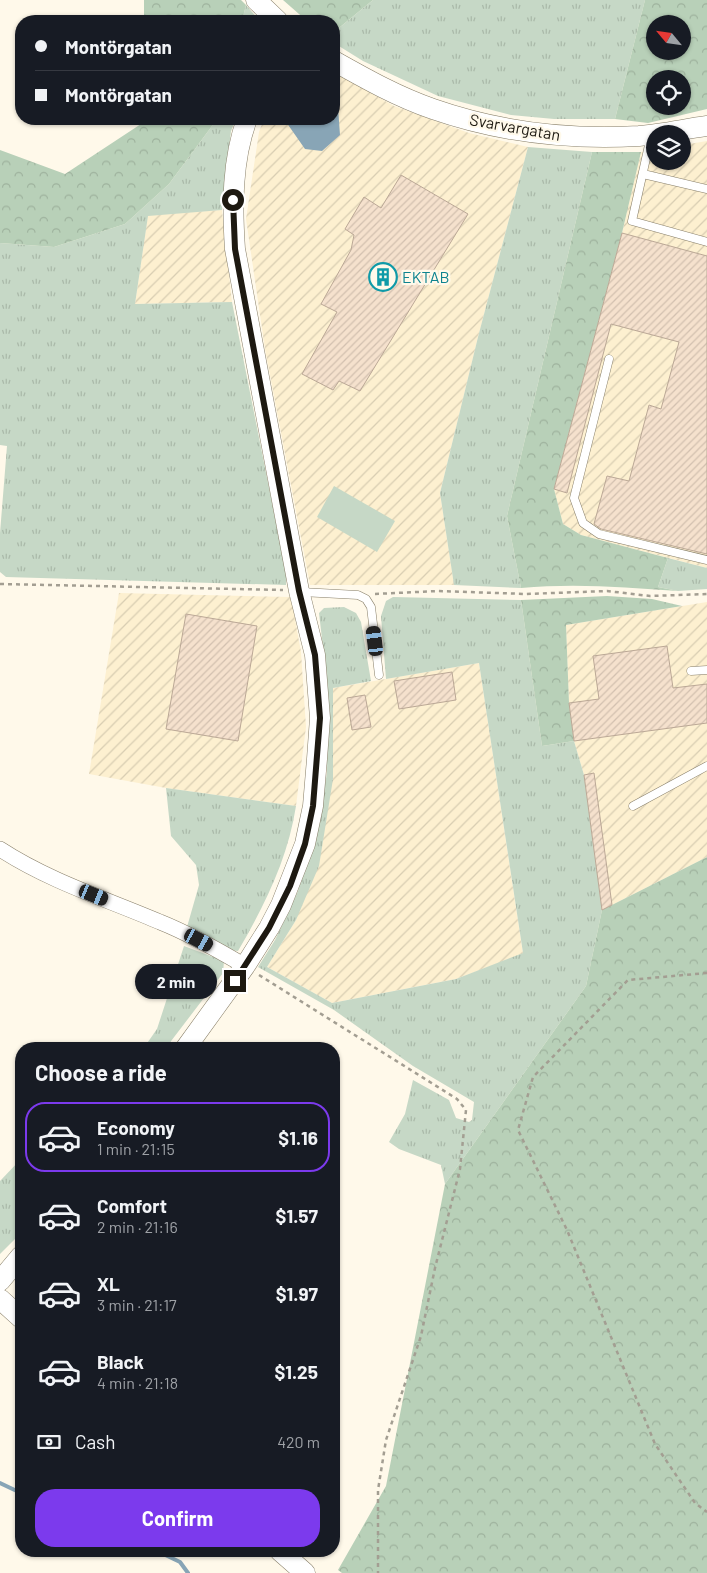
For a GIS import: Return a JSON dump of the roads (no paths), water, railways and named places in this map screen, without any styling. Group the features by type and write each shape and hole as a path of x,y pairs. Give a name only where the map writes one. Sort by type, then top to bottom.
{"street":[{"path":"256,0 272,15"},
{"name":"Svarvargatan","path":"340,64 406,98 432,109 485,124 534,134 562,136 613,137 646,134"},
{"path":"190,1042 245,966 269,928 290,886 305,844 313,806 320,718 315,655 299,591 235,249 233,200 240,144 245,125"},
{"name":"Svarvargatan","path":"691,128 707,126"},
{"path":"0,849 61,882 182,931 245,966"},
{"path":"0,1281 15,1263"},
{"path":"0,1299 15,1313"},
{"path":"287,1557 305,1573"}],"lane":[{"path":"646,159 632,221 707,242"},
{"path":"643,174 707,189"},
{"path":"609,359 574,498 583,523 599,534 707,560"},
{"path":"299,591 358,595 366,599 370,608 379,675"},
{"path":"691,672 707,670"},
{"path":"633,806 707,766"}],"water":[{"path":"288,125 339,125 340,135 322,151 305,149"}],"waterway":[{"path":"0,1483 15,1490"},
{"path":"170,1557 180,1562 188,1573"}],"place":[{"name":"EKTAB","path":"383,277"}]}
